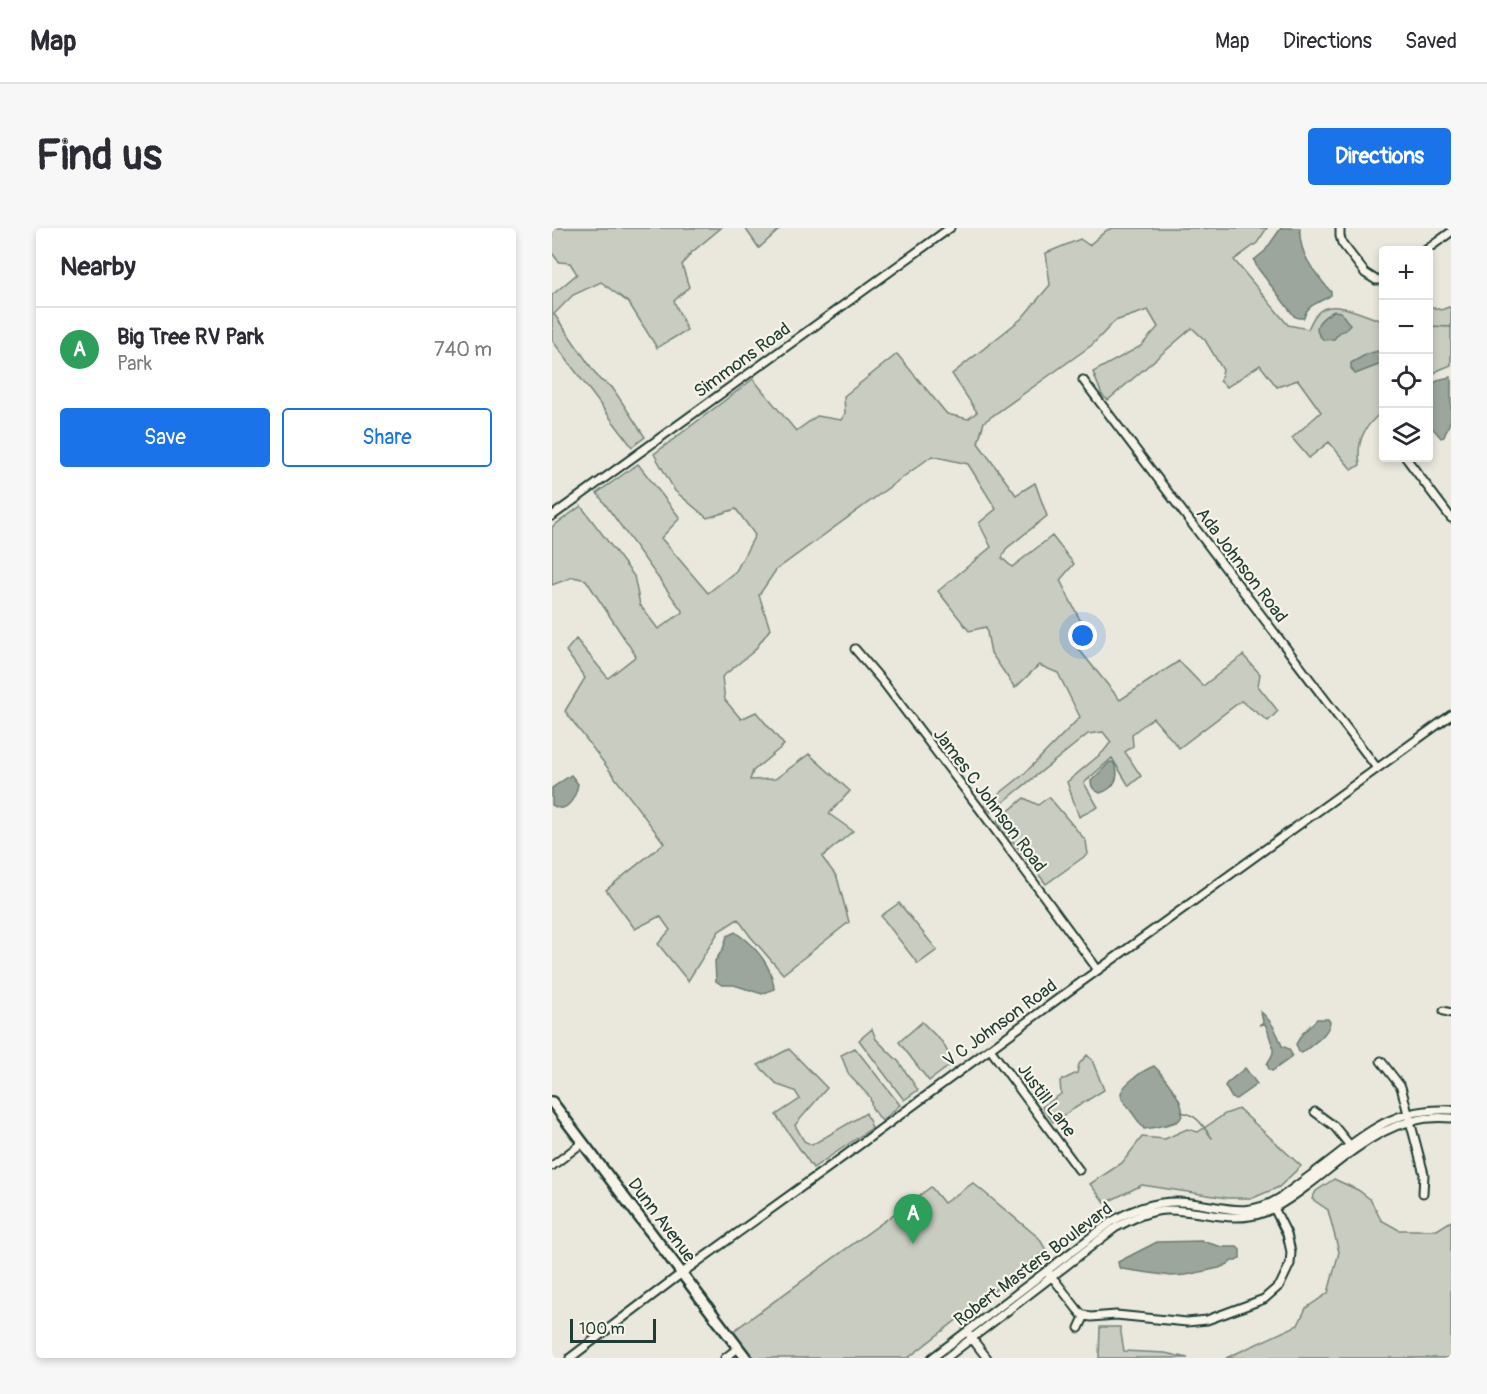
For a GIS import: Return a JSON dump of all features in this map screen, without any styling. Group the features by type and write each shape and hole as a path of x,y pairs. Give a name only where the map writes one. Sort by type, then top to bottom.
{"main road":[{"name":"Dunn Avenue","path":"552,1102 746,1358"}],"street":[{"name":"Simmons Road","path":"552,516 950,228"},
{"path":"1340,228 1342,243 1365,273 1379,279"},
{"path":"1432,246 1451,232"},
{"name":"Ada Johnson Road","path":"1083,380 1377,768"},
{"path":"1410,462 1451,518"},
{"name":"James C Johnson Road","path":"855,649 884,683 1098,970"},
{"name":"V C Johnson Road","path":"570,1358 682,1273 1451,716"},
{"name":"Justill Lane","path":"990,1049 1079,1170"},
{"path":"1381,1061 1401,1087 1424,1174 1423,1193"},
{"name":"Robert Masters Boulevard","path":"932,1358 969,1335 1049,1274 1115,1228 1139,1215 1174,1210 1238,1218 1250,1217 1273,1206 1280,1198 1352,1148 1366,1133 1384,1122 1409,1118 1434,1110 1451,1110"},
{"path":"1315,1112 1334,1126 1352,1148"},
{"name":"Robert Masters Boulevard","path":"1409,1118 1451,1118"},
{"path":"552,1166 582,1143"},
{"path":"1049,1274 1082,1315 1091,1317 1116,1315 1187,1322 1206,1320 1264,1299 1280,1285 1291,1263 1290,1243 1273,1206"},
{"path":"1079,1328 1085,1315"},
{"path":"969,1335 987,1358"},
{"name":"Robert Masters Boulevard","path":"946,1358 969,1335"},
{"path":"725,1358 738,1348"}],"shaded area":[{"path":"552,228 721,228 691,253 682,265 689,287 674,301 687,330 657,348 629,303 601,282 573,295 554,314 600,380 612,387 645,437 632,447 552,340 552,295 577,274 570,263 559,262 552,253"},
{"path":"745,228 781,228 759,248"},
{"path":"1113,228 1267,228 1257,243 1234,260 1288,325 1308,329 1315,316 1328,307 1346,308 1379,320 1379,415 1366,428 1359,449 1360,465 1352,470 1329,442 1309,458 1292,438 1321,412 1298,380 1277,387 1260,365 1227,387 1220,381 1223,370 1205,340 1192,328 1108,400 1102,395 1093,372 1141,346 1158,327 1148,310 1115,321 1092,345 984,422 978,443 1016,495 1035,483 1047,516 1006,549 1002,558 1012,567 1052,536 1074,564 1060,580 1082,624 1069,637 1120,700 1179,661 1203,686 1243,655 1260,674 1258,686 1278,711 1268,721 1241,701 1179,748 1153,718 1132,734 1133,746 1125,752 1141,776 1129,786 1112,758 1084,783 1098,807 1079,817 1067,782 1103,752 1111,742 1103,732 1088,734 991,812 984,806 1024,774 1080,717 1058,673 1039,665 1015,688 991,653 986,627 969,631 938,591 991,547 979,523 996,509 968,464 932,456 776,570 759,595 770,629 754,651 722,677 725,700 741,719 756,712 784,745 753,771 750,780 775,779 809,754 850,791 829,814 853,831 822,857 837,877 849,922 783,974 738,919 719,931 688,981 658,944 670,930 660,916 635,929 606,890 664,843 565,711 585,678 566,651 576,639 608,678 636,656 586,580 573,577 552,585 552,527 581,506 634,576 640,605 658,629 683,612 597,493 638,464 680,518 661,538 708,593 736,571 755,535 736,509 707,518 675,491 654,454 753,379 796,431 817,416 841,420 845,414 844,396 897,354 947,414 968,419 977,412 952,374 1021,319 1050,285 1046,253 1080,239 1089,245 1107,230"},
{"path":"1281,228 1300,228 1305,255 1331,292 1327,298 1308,309 1304,318 1294,316 1254,260 1265,251"},
{"path":"1433,307 1441,310 1449,307 1451,310 1451,365 1433,374"},
{"path":"1334,311 1341,312 1350,324 1334,339 1324,340 1317,331 1318,324"},
{"path":"1379,351 1379,365 1355,374 1351,363 1367,354"},
{"path":"1451,377 1451,419 1444,437 1441,438 1433,429 1433,384"},
{"path":"1110,762 1113,762 1116,767 1117,777 1113,785 1100,793 1093,788 1091,781"},
{"path":"571,775 578,784 573,799 566,806 557,808 552,805 552,788"},
{"path":"1049,797 1086,841 1088,854 1046,884 997,821 1024,798 1038,805"},
{"path":"899,903 937,950 918,964 881,916"},
{"path":"735,932 761,956 770,972 774,989 762,994 734,985 722,985 716,981 715,961 723,949 727,936"},
{"path":"1261,1012 1274,1028 1282,1046 1289,1049 1292,1055 1272,1071 1267,1064 1273,1054 1273,1048 1265,1024 1259,1025 1263,1022"},
{"path":"1317,1019 1328,1019 1329,1027 1319,1039 1302,1053 1299,1052 1296,1044 1302,1034"},
{"path":"922,1022 943,1043 953,1063 929,1081 899,1042"},
{"path":"872,1029 876,1039 899,1062 918,1090 904,1100 859,1040"},
{"path":"855,1048 900,1105 882,1121 872,1108 870,1097 849,1075 841,1055"},
{"path":"789,1049 827,1088 795,1125 804,1141 812,1145 866,1113 872,1128 813,1168 776,1115 800,1099 795,1091 778,1085 758,1065"},
{"path":"1087,1055 1092,1060 1104,1090 1053,1122 1042,1107 1061,1094 1060,1081 1077,1073 1079,1064"},
{"path":"1154,1066 1180,1102 1182,1116 1178,1121 1144,1129 1122,1099 1121,1093 1130,1081"},
{"path":"1245,1068 1257,1084 1236,1099 1232,1098 1225,1086"},
{"path":"1239,1109 1301,1166 1279,1187 1253,1198 1227,1198 1142,1185 1105,1203 1090,1184 1122,1163 1142,1137 1165,1139 1187,1129 1198,1132 1225,1114"},
{"path":"1334,1179 1358,1190 1370,1199 1381,1220 1399,1230 1437,1230 1451,1221 1451,1358 1226,1358 1298,1325 1306,1308 1328,1293 1339,1252 1328,1210 1312,1199 1316,1191"},
{"path":"973,1183 1039,1238 1046,1250 908,1358 752,1358 732,1332 931,1187 944,1203"},
{"path":"1202,1241 1222,1247 1237,1247 1240,1250 1240,1258 1219,1268 1186,1275 1171,1276 1119,1267 1118,1262 1157,1242"},
{"path":"1100,1327 1120,1327 1124,1351 1165,1353 1188,1358 1099,1358"}],"waterway":[{"path":"1433,326 1451,327"},
{"path":"1181,1112 1196,1118 1212,1138"}],"place":[{"name":"Big Tree RV Park","path":"913,1244"}]}
